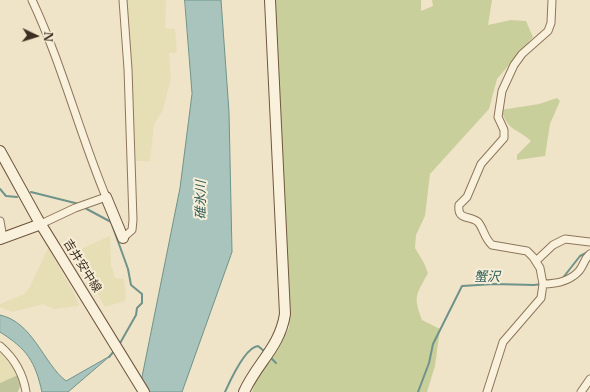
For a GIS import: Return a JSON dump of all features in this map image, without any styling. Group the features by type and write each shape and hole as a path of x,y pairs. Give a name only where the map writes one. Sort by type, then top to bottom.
{"street":[{"path":"32,0 58,62 88,153 123,238 132,230 133,220 128,69 123,0"},
{"path":"244,392 252,375 278,339 285,314 270,0"},
{"path":"487,392 503,342 541,298 543,284 540,268 534,257 521,249 492,244 486,238 479,224 473,219 463,217 458,210 459,205 467,198 481,164 504,138 504,130 498,117 502,91 514,64 522,54 548,31 551,23 552,0"},
{"name":"吉井安中線","path":"0,151 41,224 144,392"},
{"path":"0,222 1,238 41,224 75,208 106,197"},
{"path":"536,261 553,245 565,240 590,242"},
{"path":"543,284 562,282 570,279 579,271 590,254"},
{"path":"0,346 7,352 21,371 26,392"},
{"path":"582,392 590,379"}],"shaded area":[{"path":"127,0 166,0 165,28 175,29 177,53 169,53 171,78 163,110 154,124 150,161 136,161"},
{"path":"110,236 111,265 115,278 124,279 126,297 125,301 105,307 74,252"},
{"path":"48,248 75,295 79,306 54,309 43,304 12,312 0,307 0,304 24,294 30,287"},
{"path":"0,352 11,364 18,375 0,383"}],"green space":[{"path":"274,0 421,0 421,11 433,6 432,0 492,0 488,25 511,20 526,21 533,37 497,79 489,109 430,174 425,216 416,235 415,248 428,273 418,291 417,305 419,312 422,320 440,329 435,366 427,392 252,392 258,374 280,344 289,328 290,300"},
{"path":"557,98 560,101 550,124 545,156 517,160 517,155 531,141 510,126 501,110 539,104"},
{"path":"18,375 21,384 18,392 0,392 0,383"}],"water":[{"name":"碓氷川","path":"185,0 221,0 229,112 232,252 182,392 139,392 180,188 192,94"},
{"path":"0,315 11,319 29,334 58,373 66,381 110,356 68,392 42,392 33,364 17,344 0,332"}],"waterway":[{"path":"0,189 6,196 17,197"},
{"path":"31,192 79,204"},
{"path":"85,208 111,222 128,269 131,285 142,294 142,303 137,308 136,315 119,345"},
{"name":"蟹沢","path":"562,279 580,256 590,251"},
{"name":"蟹沢","path":"418,392 429,363 433,344 462,286 542,284"},
{"path":"225,392 238,365 248,352 258,346 264,351"},
{"path":"109,357 115,350"},
{"path":"271,358 276,363"}]}
